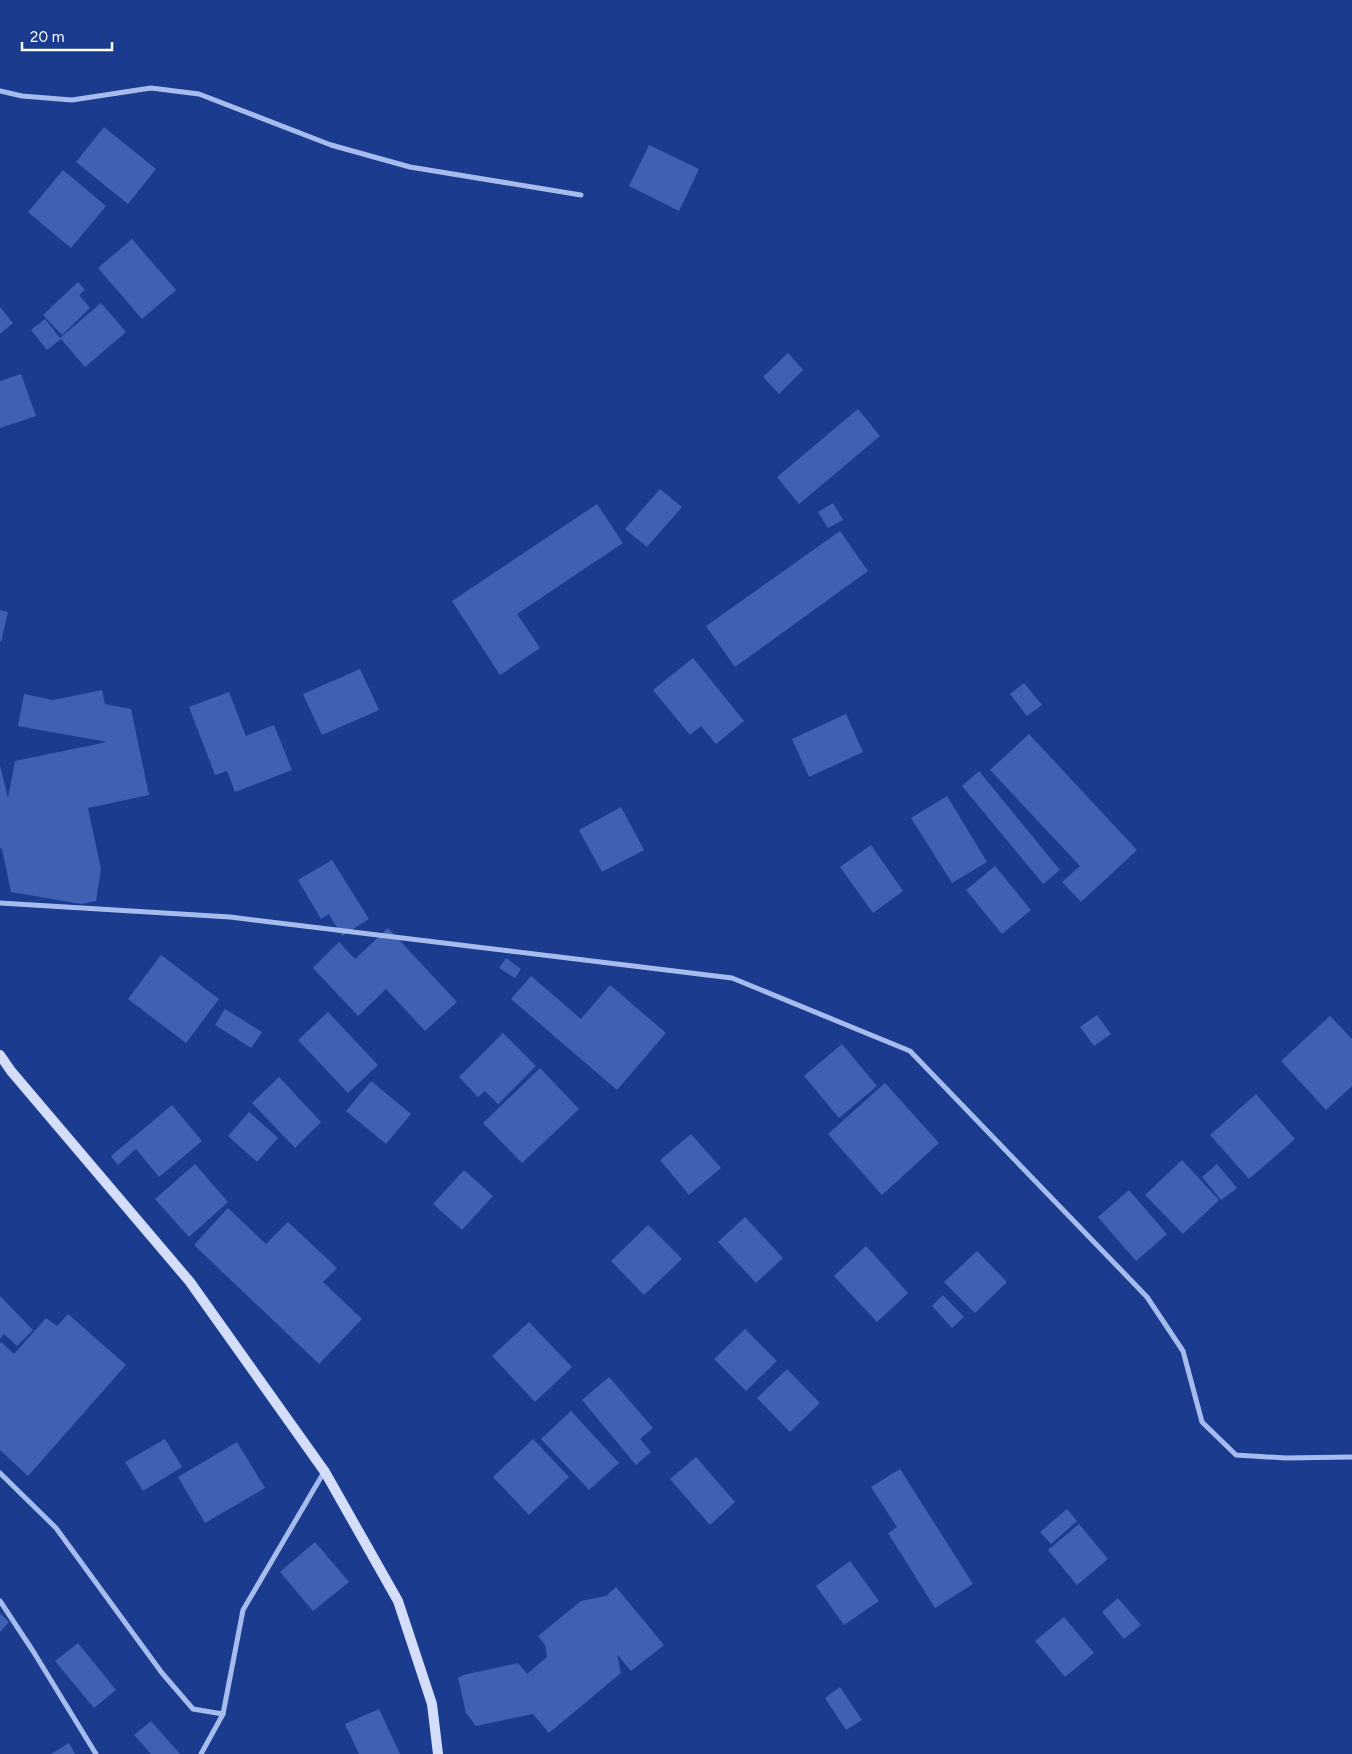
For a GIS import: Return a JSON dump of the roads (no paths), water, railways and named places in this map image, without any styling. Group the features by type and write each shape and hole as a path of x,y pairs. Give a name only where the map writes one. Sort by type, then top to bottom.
{"main road":[{"path":"0,1055 11,1071 190,1282 325,1472 398,1601 432,1704 438,1754"}],"street":[{"path":"0,91 22,96 72,100 151,88 199,94 331,145 410,167 581,195"},
{"path":"0,903 230,917 732,978 901,1047 910,1051 1147,1297 1183,1351 1202,1422 1236,1455 1286,1458 1352,1457"},
{"path":"201,1754 222,1714 243,1610 325,1472"},
{"path":"0,1473 56,1528 162,1673 193,1709 222,1714"},
{"path":"0,1601 96,1754"}]}
